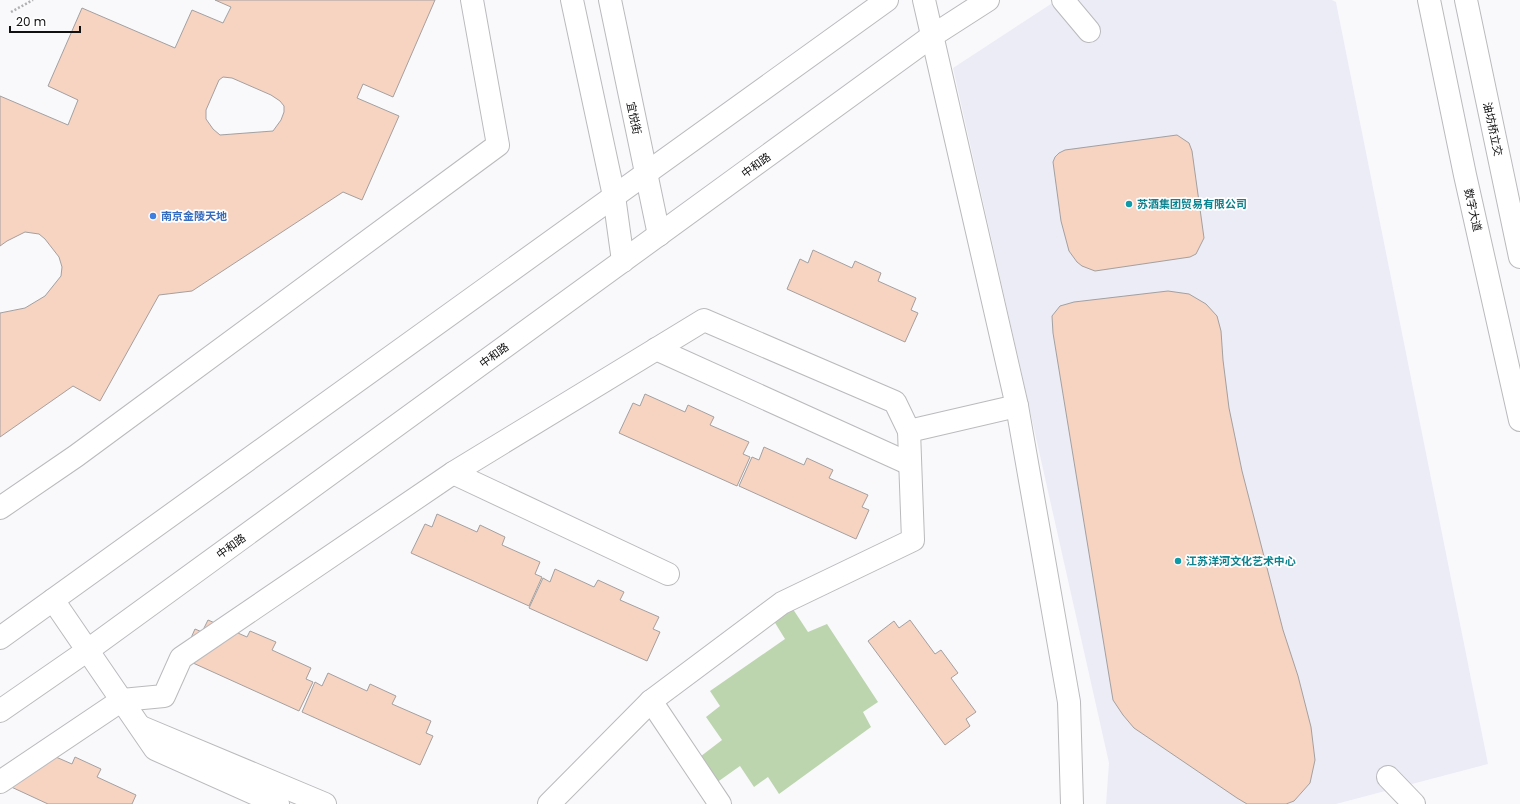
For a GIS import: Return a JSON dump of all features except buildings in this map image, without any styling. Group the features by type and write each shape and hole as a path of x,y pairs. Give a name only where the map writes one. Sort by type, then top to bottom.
{"main road":[{"path":"0,508 76,456 498,145 472,0"},
{"path":"572,0 614,196 623,261"},
{"name":"宜悦街","path":"610,0 659,235"},
{"path":"0,638 887,0"},
{"path":"924,0 1017,406 1069,702 1072,804"},
{"name":"中和路","path":"0,711 88,650 932,36 988,0"},
{"path":"1063,0 1089,31"},
{"name":"数字大道","path":"1429,0 1465,175 1520,420"},
{"name":"油坊桥立交","path":"1466,0 1520,257"},
{"path":"0,782 122,700 164,696 181,658 453,473 704,320 895,402 909,432 913,540 782,603 651,701 549,804"},
{"path":"656,349 910,464"},
{"path":"909,432 1017,406"},
{"path":"453,473 668,574"},
{"path":"53,600 155,749 278,804"},
{"path":"651,701 720,804"},
{"path":"141,727 325,804"},
{"path":"1388,776 1414,804"}],"path":[{"path":"11,12 32,0"}],"shaded area":[{"path":"1057,0 1332,0 1336,2 1488,764 1336,804 1106,804 1109,763 953,68"}],"green space":[{"path":"787,600 808,632 827,624 878,702 863,712 871,727 779,794 768,777 754,787 740,766 709,788 692,763 722,740 706,717 720,706 710,691 785,639 769,613"}],"place":[{"name":"苏酒集团贸易有限公司","path":"1129,204"},
{"name":"南京金陵天地","path":"153,216"},
{"name":"江苏洋河文化艺术中心","path":"1178,561"}]}
